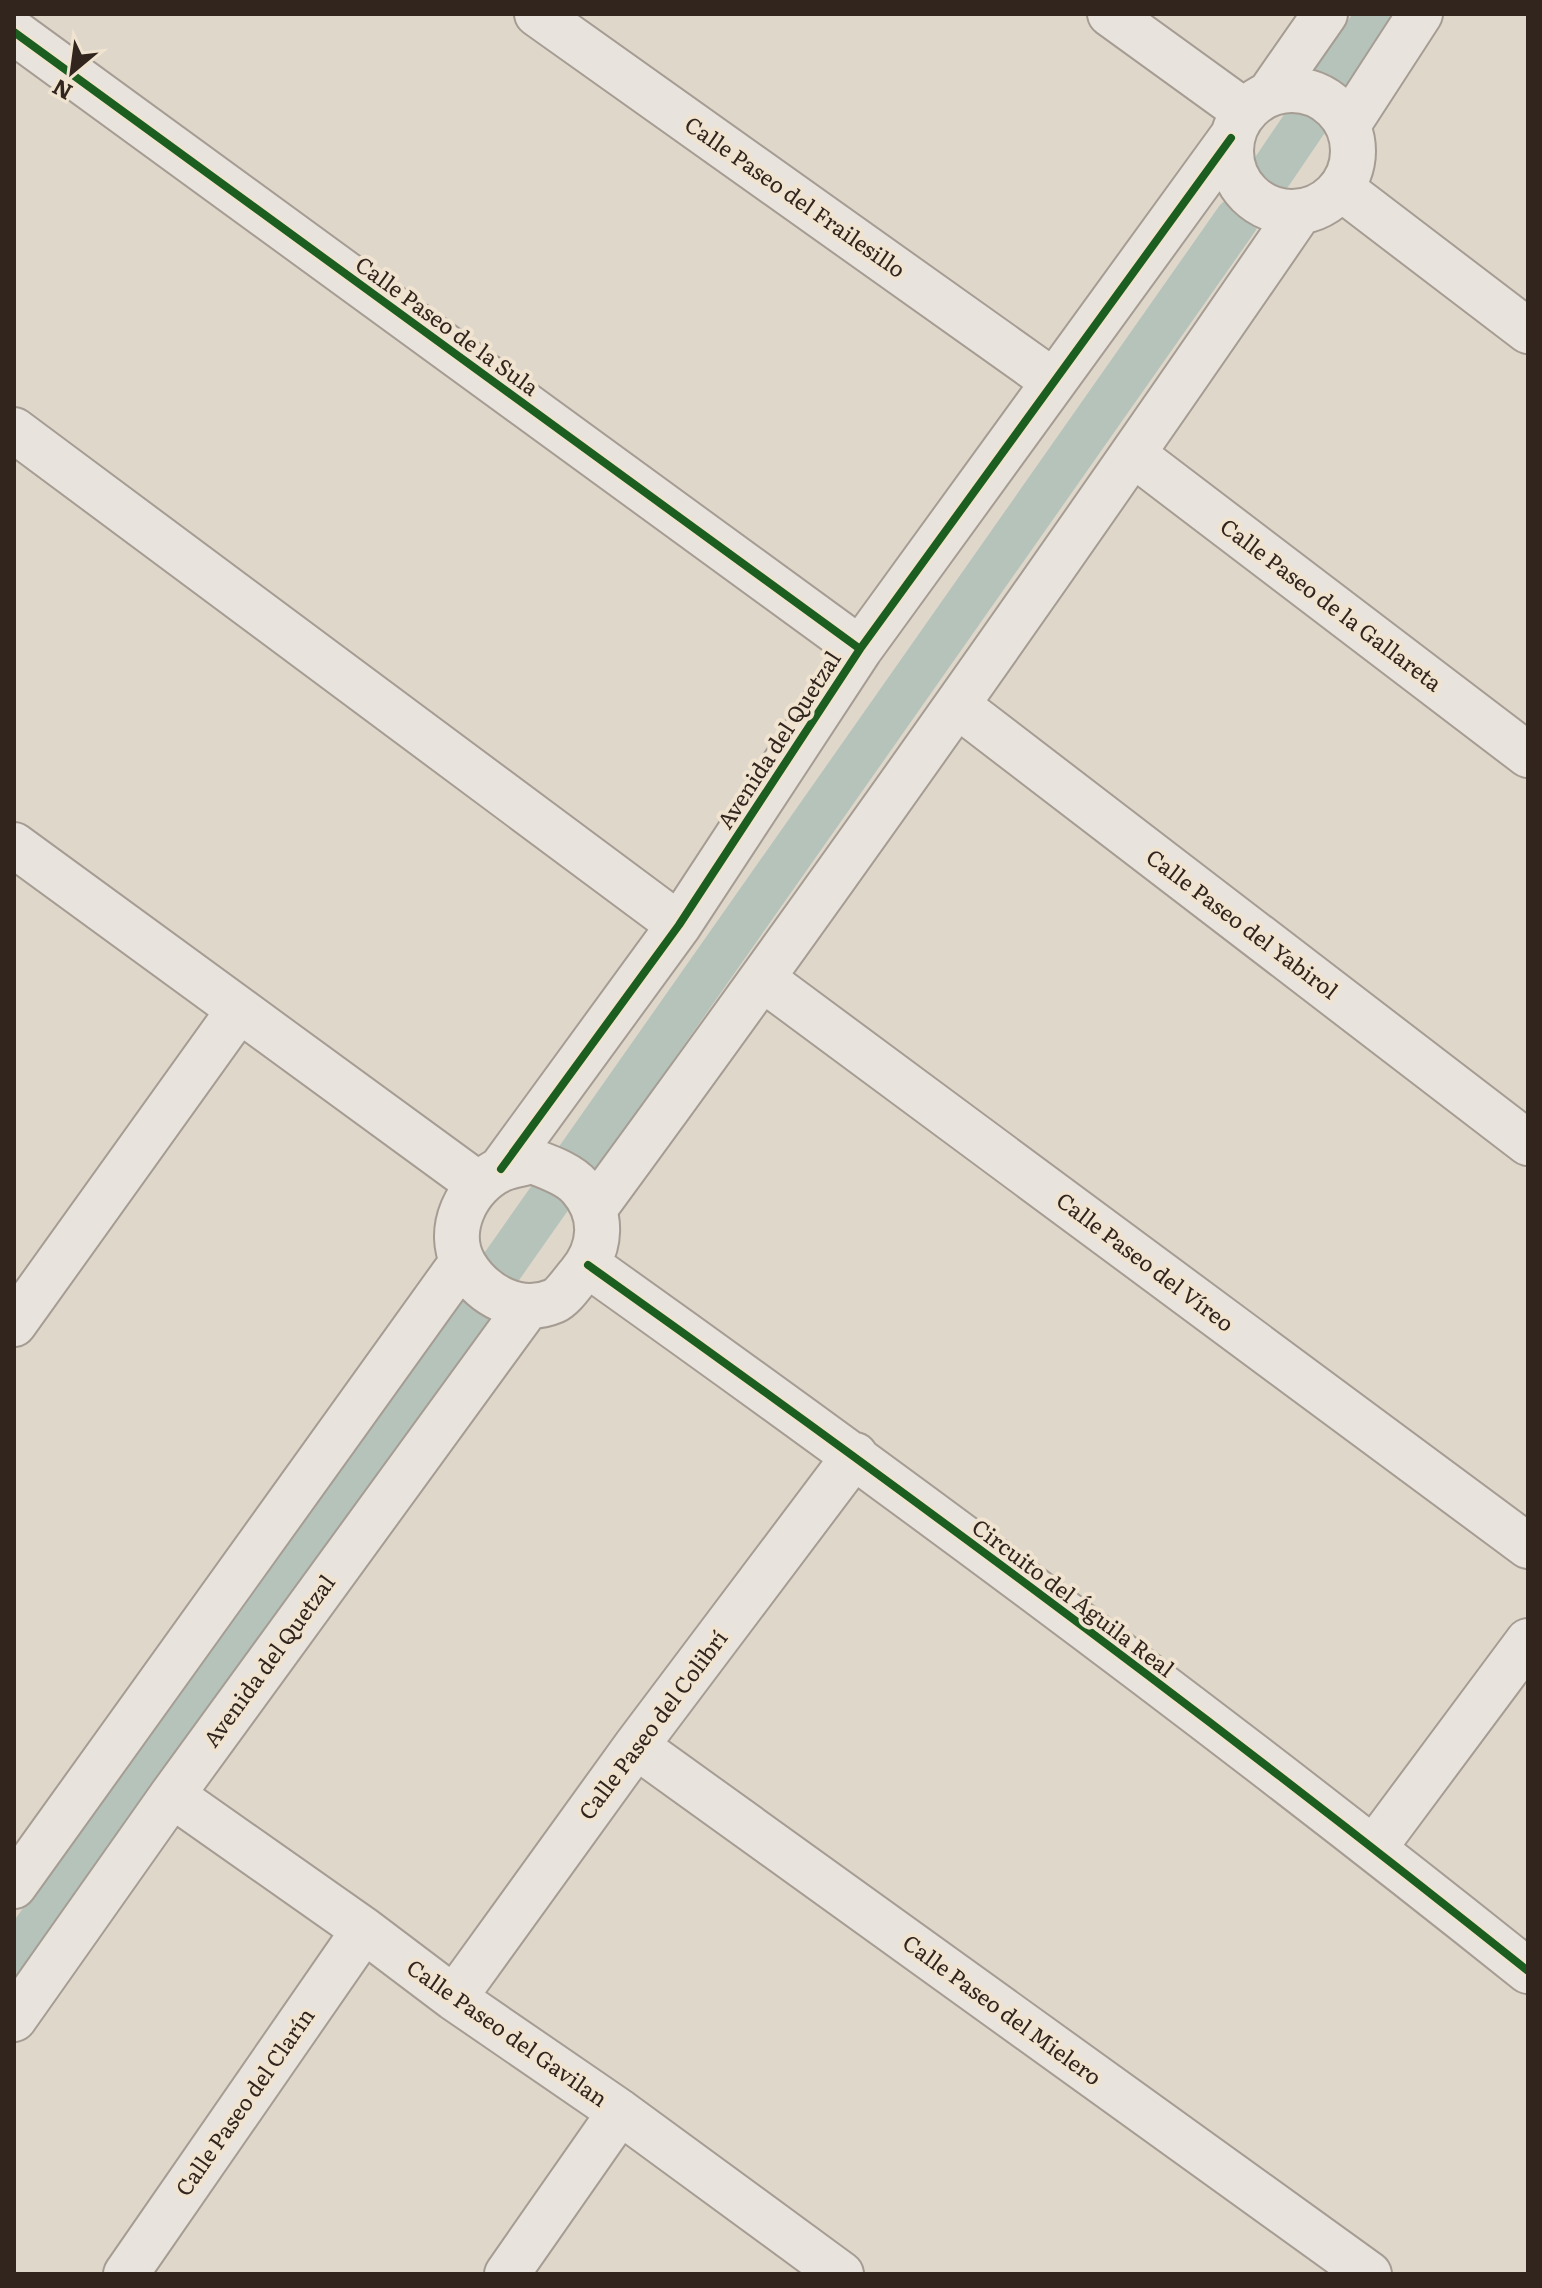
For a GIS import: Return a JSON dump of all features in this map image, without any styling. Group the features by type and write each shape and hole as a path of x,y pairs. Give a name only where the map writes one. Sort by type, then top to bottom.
{"street":[{"name":"Calle Paseo del Frailesillo","path":"537,14 1053,381"},
{"path":"1110,14 1264,105 1329,101 1348,125 1354,158 1342,189 1323,205 1299,213 1271,210 1247,194 1231,170 1264,105"},
{"name":"Avenida del Quetzal","path":"516,1171 860,649 1053,381 1264,105 1325,14"},
{"path":"1348,125 1420,14"},
{"name":"Calle Paseo de la Sula","path":"14,32 860,649"},
{"path":"1342,189 1528,331"},
{"path":"595,1208 763,979 957,705 1299,213"},
{"path":"14,430 679,925"},
{"name":"Calle Paseo de la Gallareta","path":"1133,454 1528,755"},
{"name":"Calle Paseo del Yabirol","path":"957,705 1528,1143"},
{"path":"14,845 239,1010 516,1171 579,1185 595,1208 599,1235 588,1265 556,1301 528,1306 501,1301 478,1285 462,1262 457,1235 462,1208 516,1171"},
{"name":"Calle Paseo del Víreo","path":"763,979 1528,1546"},
{"path":"14,1324 239,1010"},
{"path":"14,1886 462,1262"},
{"name":"Circuito del Águila Real","path":"588,1265 855,1455 1374,1848 1528,1971"},
{"name":"Avenida del Quetzal","path":"14,2019 172,1795 528,1306"},
{"name":"Calle Paseo del Colibrí","path":"454,1998 636,1746 855,1455"},
{"path":"1374,1848 1528,1641"},
{"name":"Calle Paseo del Mielero","path":"636,1746 1369,2274"},
{"name":"Calle Paseo del Gavilan","path":"172,1795 364,1930 454,1998 620,2112 841,2274"},
{"name":"Calle Paseo del Clarín","path":"126,2274 364,1930"},
{"path":"507,2274 620,2112"}],"waterway":[{"path":"1271,173 1379,14"},
{"path":"500,1269 1237,219"},
{"path":"14,1959 470,1312"}],"cycle path":[{"path":"14,32 860,649"},
{"path":"501,1169 679,925 860,649 1231,138"},
{"path":"588,1265 1063,1611 1297,1789 1528,1971"}]}
